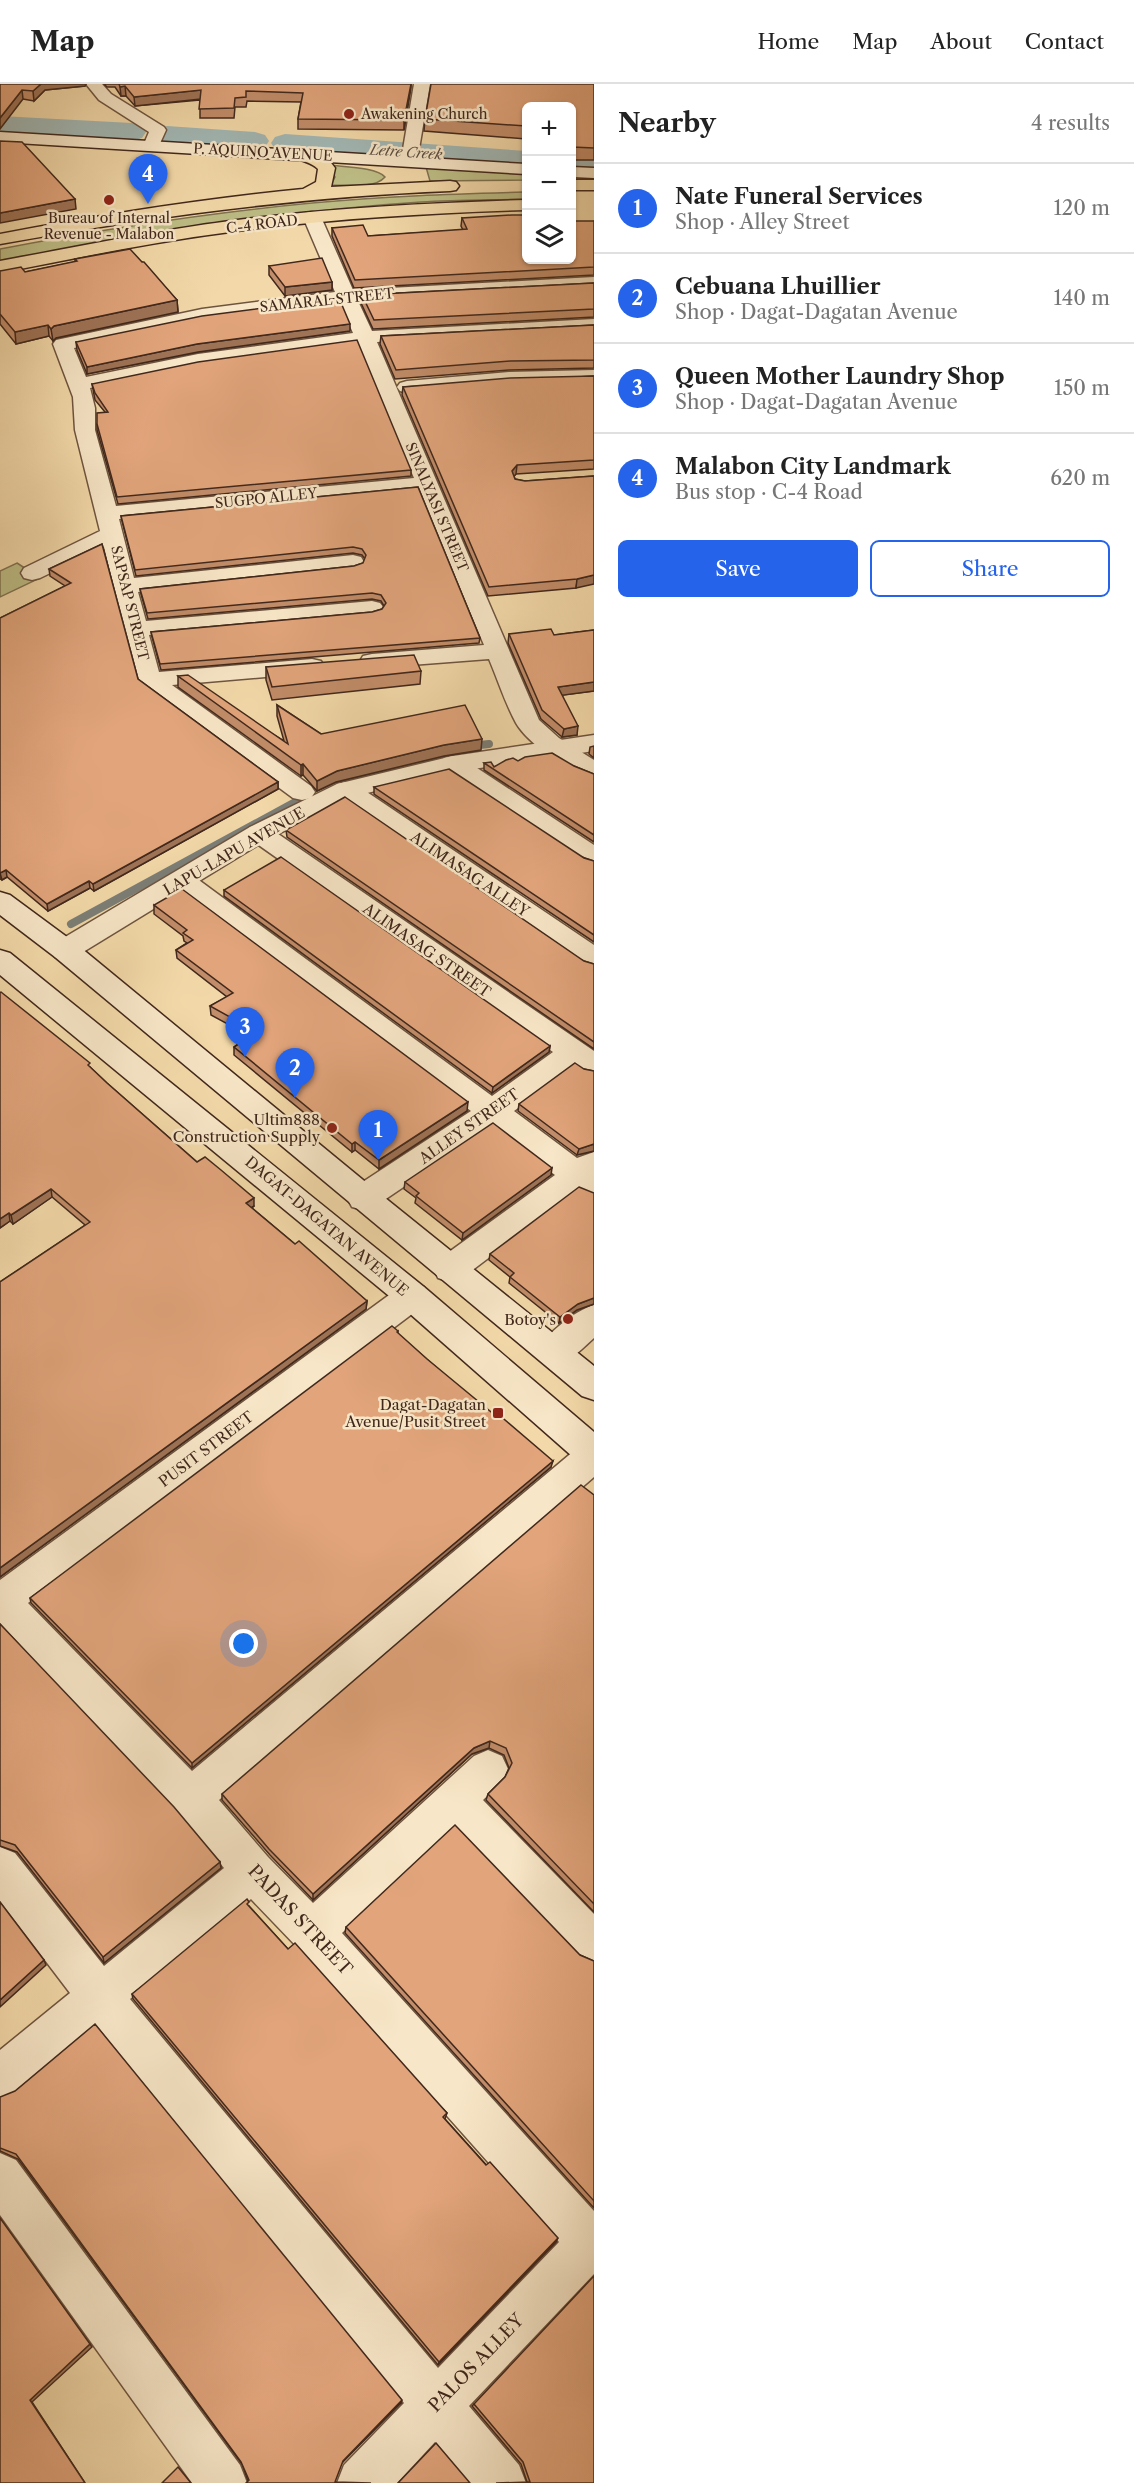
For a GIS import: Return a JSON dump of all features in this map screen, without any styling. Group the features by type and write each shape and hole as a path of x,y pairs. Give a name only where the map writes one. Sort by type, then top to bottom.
{"highway":[{"path":"300,154 320,161 327,168 324,185 309,193"},
{"path":"409,160 411,177 422,194 437,202 465,206"},
{"path":"576,185 594,185"},
{"name":"C-4 ROAD","path":"0,239 191,207 309,193 470,186"},
{"name":"C-4 ROAD","path":"0,267 131,242 312,217 465,206 522,205"}],"street":[{"path":"94,84 105,98 158,130 150,146"},
{"path":"409,160 422,84"},
{"name":"P. AQUINO AVENUE","path":"0,137 409,160 522,169"},
{"path":"576,172 594,173"},
{"name":"SINALYASI STREET","path":"312,217 528,722 538,735 594,771"},
{"name":"SAMARAL STREET","path":"63,344 202,315 346,296 594,283"},
{"path":"78,385 198,360 365,337 594,325"},
{"name":"SAPSAP STREET","path":"63,344 78,385 85,414 85,430 149,680 302,792"},
{"path":"387,388 509,378 594,376"},
{"name":"SUGPO ALLEY","path":"109,524 426,483"},
{"path":"32,573 109,524"},
{"path":"126,586 353,562"},
{"path":"135,629 372,608"},
{"path":"149,680 496,651"},
{"name":"LAPU-LAPU AVENUE","path":"7,976 65,950 259,833 346,790 453,764 594,743"},
{"path":"453,764 594,857"},
{"name":"ALIMASAG ALLEY","path":"346,790 594,959"},
{"name":"ALIMASAG STREET","path":"259,833 584,1059"},
{"path":"182,881 493,1111 589,1175 450,1269"},
{"path":"0,901 65,950 363,1198 594,1386"},
{"path":"0,938 27,923"},
{"name":"DAGAT-DAGATAN AVENUE","path":"7,976 412,1296 594,1455"},
{"name":"ALLEY STREET","path":"363,1198 493,1111 584,1059"},
{"name":"PUSIT STREET","path":"0,1601 412,1296"},
{"path":"554,1353 594,1318"},
{"path":"191,1798 594,1455"},
{"name":"PADAS STREET","path":"0,1601 191,1798 253,1871 312,1932 592,2244"},
{"path":"312,1932 488,1769"},
{"path":"455,1800 594,1944"},
{"path":"0,1867 100,1996 501,2483"},
{"path":"0,2078 253,1871"},
{"path":"0,2176 222,2483"},
{"name":"PALOS ALLEY","path":"362,2483 592,2244"}],"green space":[{"path":"329,165 367,169 385,177 367,185 331,185 335,177"},
{"path":"426,167 522,173 522,180 430,181"},
{"path":"522,192 522,199 421,202 315,211 157,233 0,261 0,249 116,228 312,203"},
{"path":"17,563 40,578 0,597 0,571"}],"building":[{"path":"0,84 41,84 33,91 22,90 0,118"},
{"path":"119,84 411,84 404,120 298,119 303,93 246,91 246,97 235,98 234,108 199,109 201,90 134,97 125,86 120,87"},
{"path":"431,84 594,84 594,148 576,147 576,102 522,102 522,126 425,119"},
{"path":"0,141 22,142 75,199 0,213"},
{"path":"522,215 522,264 576,264 576,221 594,221 594,267 355,280 332,228 363,225 368,236 467,229 462,218"},
{"path":"130,249 177,300 54,326 51,329 48,325 15,332 0,314 0,271 21,267 25,272 77,261 75,259"},
{"path":"322,258 332,282 285,287 269,266"},
{"path":"594,283 594,309 374,320 362,295"},
{"path":"339,298 350,324 197,344 87,367 76,342 202,316"},
{"path":"594,325 594,360 510,361 396,370 381,336"},
{"path":"357,340 411,470 117,497 97,424 97,413 108,412 95,393 92,384 198,362"},
{"path":"594,376 594,460 517,465 512,471 515,479 525,481 594,476 594,575 577,579 489,587 403,387 510,378"},
{"path":"418,487 480,638 160,664 151,632 372,612 382,609 386,603 381,595 372,593 147,613 140,589 354,566 363,563 366,555 362,549 353,547 135,570 121,516"},
{"path":"102,544 138,679 278,782 93,884 89,881 47,904 6,870 0,873 0,618 71,583 49,569"},
{"path":"551,629 554,635 594,630 594,682 558,687 578,726 564,729 542,710 509,634"},
{"path":"414,655 421,671 272,687 266,667"},
{"path":"188,675 288,744 277,705 321,734 465,705 482,739 444,745 337,771 317,781 303,764 301,765 178,676"},
{"path":"552,753 594,774 594,835 484,763 491,762 494,767 513,758 518,761 525,757"},
{"path":"449,769 584,858 594,861 594,935 374,787"},
{"path":"345,797 584,961 594,964 594,1042 286,830"},
{"path":"281,857 550,1046 493,1087 224,890"},
{"path":"182,889 468,1102 379,1160 355,1142 352,1144 234,1047 257,1032 210,1006 233,993 176,950 193,940 183,933 187,930 154,905"},
{"path":"1,992 90,1063 88,1065 107,1083 197,1162 205,1157 221,1170 254,1198 246,1203 295,1244 299,1241 367,1301 0,1568 0,1282 90,1222 51,1189 11,1215 9,1213 0,1219"},
{"path":"575,1063 584,1069 594,1071 594,1144 579,1149 519,1104"},
{"path":"493,1123 552,1168 463,1233 416,1196 419,1193 405,1182"},
{"path":"579,1187 594,1193 594,1298 578,1304 560,1317 510,1277 514,1273 490,1254"},
{"path":"392,1326 427,1359 496,1416 498,1414 553,1461 192,1763 30,1598"},
{"path":"581,1485 594,1495 594,1904 488,1794 505,1777 512,1763 506,1748 490,1741 474,1748 313,1894 269,1849 222,1794"},
{"path":"0,1624 174,1807 220,1862 103,1957 15,1845 0,1840"},
{"path":"455,1825 580,1955 594,1961 594,2201 346,1927"},
{"path":"247,1899 249,1902 247,1904 288,1949 295,1943 447,2113 443,2117 486,2165 490,2162 558,2238 439,2362 132,1994"},
{"path":"0,1902 44,1960 0,2000"},
{"path":"95,2024 402,2400 343,2461 335,2482 371,2483 246,2483 249,2480 241,2462 16,2154 0,2148 0,2097 15,2091"},
{"path":"0,2218 90,2344 30,2400 85,2483 0,2483"},
{"path":"594,2276 594,2483 496,2483 530,2482 523,2462 474,2404"},
{"path":"436,2443 470,2483 398,2483"},
{"path":"178,2467 191,2483 162,2483"}],"waterway":[{"name":"Letre Creek","path":"0,124 132,132"},
{"name":"Letre Creek","path":"167,135 255,141"},
{"name":"Letre Creek","path":"285,143 522,160"},
{"name":"Letre Creek","path":"576,163 594,165"},
{"path":"471,746 489,744"},
{"path":"71,924 310,794"}],"place":[{"name":"Awakening Church","path":"349,114"},
{"name":"Bureau of Internal Revenue - Malabon","path":"109,200"},
{"name":"Malabon City Landmark","path":"148,204"},
{"name":"Queen Mother Laundry Shop","path":"245,1057"},
{"name":"Cebuana Lhuillier","path":"295,1098"},
{"name":"Ultim888 Construction Supply","path":"332,1128"},
{"name":"Nate Funeral Services","path":"378,1160"},
{"name":"Botoy's","path":"568,1319"},
{"name":"Dagat-Dagatan Avenue/Pusit Street","path":"498,1413"}]}
